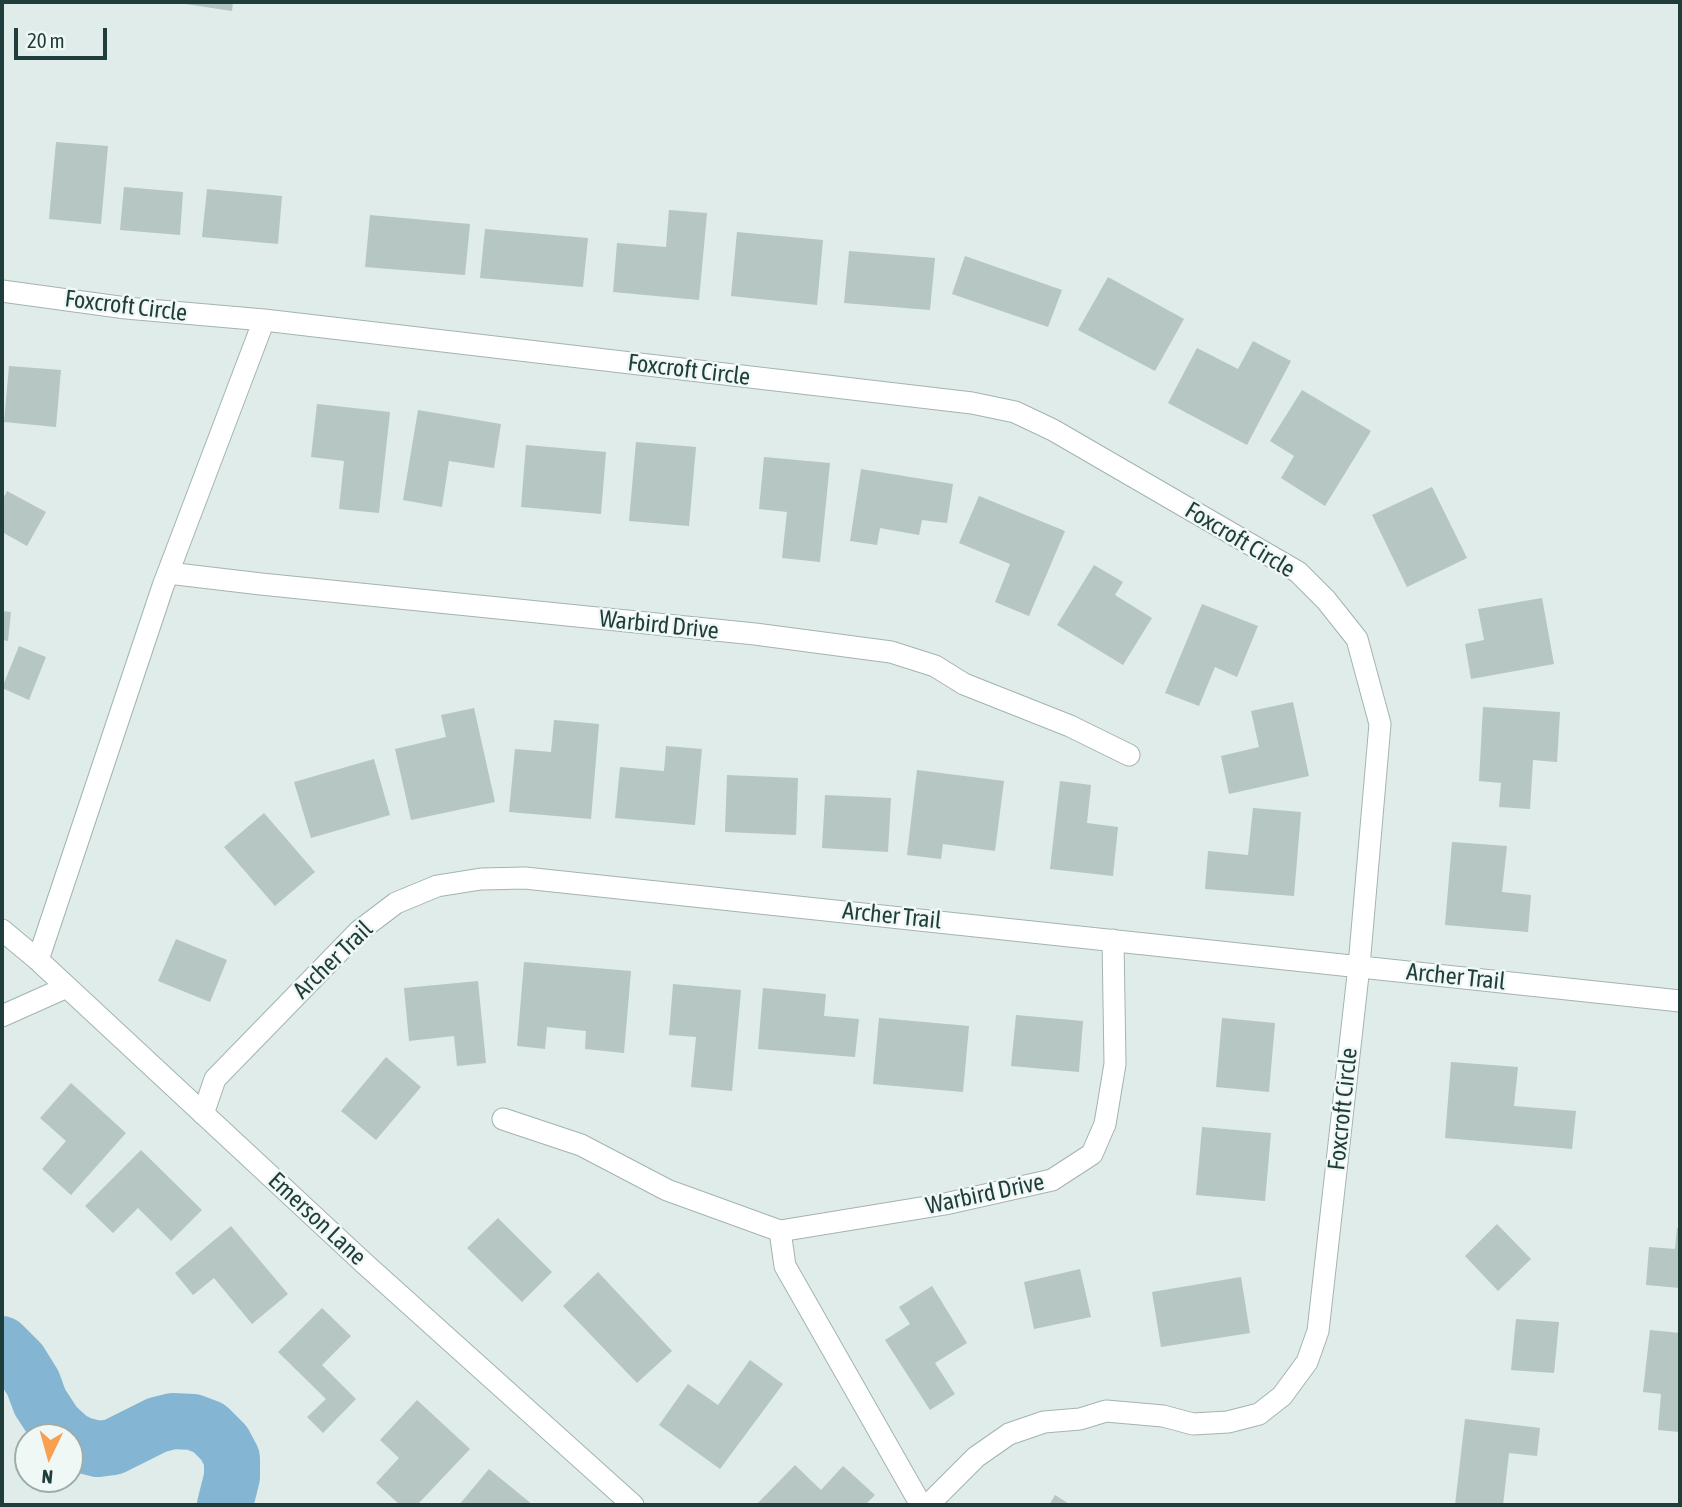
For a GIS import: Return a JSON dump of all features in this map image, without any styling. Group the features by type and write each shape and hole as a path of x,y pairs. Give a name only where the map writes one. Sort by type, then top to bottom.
{"street":[{"name":"Foxcroft Circle","path":"2,291 126,308 264,320 972,403 1015,412 1053,430 1298,572 1326,600 1357,639 1380,724 1359,966 1318,1331 1307,1362 1282,1396 1259,1414 1228,1422 1193,1424 1163,1416 1107,1411 1080,1419 1044,1422 1009,1434 976,1457 928,1505"},
{"path":"38,960 168,573 264,320"},
{"name":"Warbird Drive","path":"168,573 755,634 891,652 935,666 964,684 1070,726 1129,755"},
{"name":"Archer Trail","path":"204,1114 215,1079 359,931 396,903 437,886 481,879 525,878 1680,1001"},
{"name":"Emerson Lane","path":"2,930 38,960 365,1264 633,1505"},
{"name":"Warbird Drive","path":"503,1119 581,1145 667,1190 780,1231 945,1204 1052,1180 1092,1154 1105,1124 1115,1065 1113,940"},
{"path":"2,1016 67,987"},
{"path":"780,1231 785,1266 921,1505"}],"building":[{"path":"172,2 233,2 232,11"},
{"path":"56,142 108,146 101,224 49,219"},
{"path":"124,187 183,192 180,235 120,230"},
{"path":"207,189 282,196 278,244 202,237"},
{"path":"669,210 707,213 699,300 613,292 617,243 666,247"},
{"path":"370,215 470,224 465,275 365,267"},
{"path":"485,229 588,238 583,287 480,278"},
{"path":"737,232 823,240 817,305 731,296"},
{"path":"849,251 935,258 930,310 844,303"},
{"path":"965,256 1062,290 1048,327 952,294"},
{"path":"1108,277 1184,319 1155,371 1078,330"},
{"path":"1253,341 1291,361 1247,445 1168,403 1197,348 1238,369"},
{"path":"9,366 61,370 56,427 4,422"},
{"path":"1302,390 1371,431 1325,506 1281,478 1294,456 1270,441"},
{"path":"317,404 390,412 379,513 339,509 344,461 311,457"},
{"path":"418,410 501,424 494,468 449,461 442,507 403,500"},
{"path":"636,442 696,447 689,526 629,521"},
{"path":"526,445 606,452 601,514 521,507"},
{"path":"764,457 830,463 820,562 782,558 787,512 759,509"},
{"path":"861,469 953,484 947,523 922,520 919,535 880,528 877,545 850,541"},
{"path":"1432,487 1467,558 1407,587 1372,515"},
{"path":"7,491 46,512 27,546 2,532 2,501"},
{"path":"979,496 1065,531 1029,616 995,602 1010,564 959,543"},
{"path":"1094,565 1123,582 1115,595 1152,618 1123,665 1057,625"},
{"path":"1542,598 1554,664 1471,679 1465,644 1484,640 1478,609"},
{"path":"1202,604 1258,626 1237,677 1215,667 1199,706 1165,693"},
{"path":"2,611 11,612 8,641 2,640"},
{"path":"19,646 46,657 29,700 2,688"},
{"path":"1293,702 1309,776 1229,794 1221,756 1259,747 1251,711"},
{"path":"1483,707 1560,712 1557,762 1533,760 1530,809 1499,807 1501,783 1479,781"},
{"path":"474,708 495,802 411,820 395,749 446,737 441,715"},
{"path":"554,720 599,724 591,819 509,812 515,749 551,752"},
{"path":"666,746 702,749 695,825 615,818 620,767 664,771"},
{"path":"374,759 390,815 311,838 294,782"},
{"path":"917,770 1004,781 995,851 943,844 941,859 907,855"},
{"path":"727,775 798,778 796,835 725,832"},
{"path":"1060,781 1091,785 1087,823 1118,827 1113,876 1050,869"},
{"path":"825,795 891,798 888,852 822,848"},
{"path":"1253,808 1301,812 1294,896 1205,889 1208,851 1248,855"},
{"path":"264,813 315,872 275,906 224,847"},
{"path":"1452,842 1507,846 1502,892 1531,895 1528,932 1445,925"},
{"path":"176,939 227,960 210,1002 158,981"},
{"path":"524,962 631,971 624,1053 585,1049 586,1031 547,1027 545,1049 517,1046"},
{"path":"478,981 486,1063 457,1066 454,1036 409,1041 404,988"},
{"path":"673,984 741,990 732,1091 691,1087 696,1037 669,1035"},
{"path":"763,988 826,994 824,1016 859,1019 855,1057 758,1049"},
{"path":"1016,1015 1083,1021 1079,1072 1011,1066"},
{"path":"879,1018 969,1026 963,1092 873,1084"},
{"path":"1222,1018 1275,1023 1269,1092 1216,1087"},
{"path":"386,1057 421,1087 376,1140 341,1111"},
{"path":"1451,1062 1518,1067 1514,1106 1576,1111 1572,1149 1445,1138"},
{"path":"71,1083 126,1133 71,1195 42,1169 66,1141 40,1118"},
{"path":"1202,1127 1271,1133 1265,1201 1196,1195"},
{"path":"141,1150 202,1210 171,1241 138,1208 113,1233 85,1206"},
{"path":"498,1218 552,1272 522,1302 467,1248"},
{"path":"1497,1224 1531,1259 1498,1291 1465,1256"},
{"path":"231,1226 288,1294 252,1324 214,1278 193,1295 175,1273"},
{"path":"1677,1228 1680,1229 1680,1288 1646,1285 1649,1247 1675,1249"},
{"path":"1080,1269 1091,1317 1034,1329 1024,1282"},
{"path":"598,1272 672,1351 637,1383 563,1306"},
{"path":"1241,1277 1250,1333 1161,1347 1152,1292"},
{"path":"932,1286 967,1343 935,1363 955,1394 930,1410 885,1340 910,1324 899,1307"},
{"path":"322,1308 351,1336 322,1365 356,1399 323,1433 307,1417 326,1399 278,1352"},
{"path":"1516,1319 1559,1322 1554,1373 1511,1370"},
{"path":"1650,1330 1680,1333 1680,1432 1658,1430 1661,1394 1643,1392"},
{"path":"750,1360 783,1384 720,1469 659,1425 688,1384 718,1405"},
{"path":"417,1400 470,1449 417,1505 400,1505 376,1483 399,1458 380,1440"},
{"path":"1465,1419 1540,1428 1537,1456 1509,1453 1503,1505 1455,1505"},
{"path":"795,1465 821,1490 843,1466 875,1495 865,1505 756,1505"},
{"path":"489,1469 533,1505 459,1505"},
{"path":"1055,1495 1071,1505 1049,1505"}],"waterway":[{"path":"2,1344 20,1362 54,1423"},
{"path":"84,1446 98,1449 113,1447 157,1425 173,1421 193,1422 209,1428 224,1443 232,1458 232,1477 225,1505"}]}
